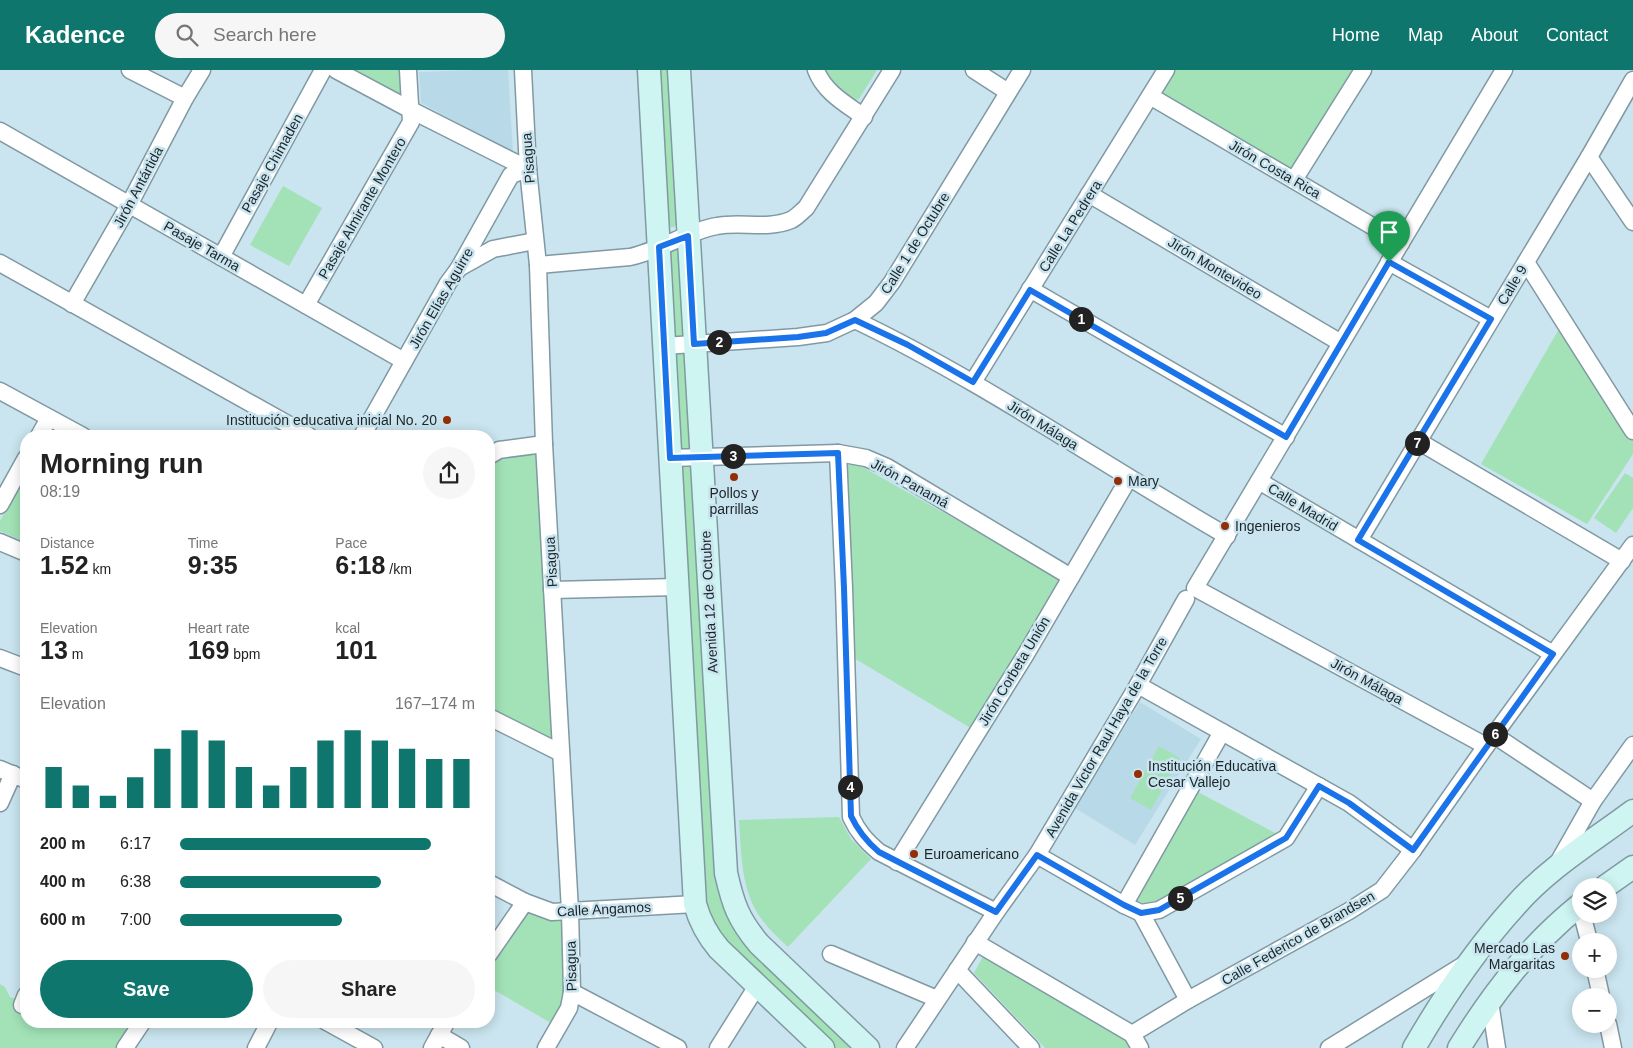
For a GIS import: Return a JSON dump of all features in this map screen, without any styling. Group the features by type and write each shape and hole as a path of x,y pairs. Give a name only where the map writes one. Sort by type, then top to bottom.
{"main road":[{"path":"649,70 695,904 708,936 719,949 823,1048"},
{"name":"Avenida 12 de Octubre","path":"679,70 726,873 732,902 743,923 759,944 868,1048"},
{"path":"1414,1048 1470,961 1515,905 1556,868 1633,811"},
{"path":"1617,878 1633,867"},
{"path":"1459,1048 1507,977 1550,930 1572,914"}],"street":[{"path":"130,70 185,98"},
{"name":"Jirón Antártida","path":"72,304 130,205 185,98 202,70"},
{"name":"Pasaje Chimaden","path":"221,257 323,70"},
{"path":"336,70 528,169"},
{"name":"Pasaje Almirante Montero","path":"306,305 411,122 408,70"},
{"name":"Pisagua","path":"523,70 528,169 538,265 544,444 570,911 572,992 570,1008 546,1048"},
{"path":"816,70 820,80 836,98 864,116"},
{"path":"538,265 642,255 718,225 774,224 792,220 806,208 892,70"},
{"path":"974,70 1008,92"},
{"name":"Calle 1 de Octubre","path":"664,346 798,337 826,333 855,320 876,303 892,282 1022,70"},
{"name":"Calle La Pedrera","path":"973,382 1166,70"},
{"path":"1294,180 1363,70"},
{"name":"Avenida Victor Raul Haya de la Torre","path":"905,1048 996,912 1037,855 1504,70"},
{"name":"Calle 9","path":"1358,540 1589,157 1633,80"},
{"name":"Jirón Costa Rica","path":"1150,96 1401,243"},
{"name":"Pasaje Tarma","path":"0,131 404,361"},
{"path":"1589,157 1633,222"},
{"name":"Jirón Elías Aguirre","path":"365,430 511,175 528,169"},
{"name":"Jirón Montevideo","path":"1089,194 1341,343"},
{"path":"459,268 493,249 535,241"},
{"path":"1389,262 1491,319"},
{"path":"1526,262 1633,431"},
{"path":"0,264 298,430"},
{"path":"1030,290 1286,437"},
{"name":"Jirón Málaga","path":"855,320 908,345 973,382 1226,536"},
{"path":"0,391 72,430"},
{"path":"42,430 49,418"},
{"path":"1418,441 1622,560"},
{"path":"495,452 499,450 544,444"},
{"path":"838,453 851,816 858,831 868,843 897,862 996,912"},
{"name":"Jirón Panamá","path":"670,458 838,453 866,458 886,467 1071,577"},
{"path":"0,505 20,469"},
{"name":"Jirón Corbeta Unión","path":"897,862 1026,654 1129,478"},
{"name":"Calle Madrid","path":"1259,481 1553,654"},
{"path":"0,542 20,550"},
{"name":"Calle Federico de Brandsen","path":"1132,1034 1188,1000 1382,890 1633,546"},
{"path":"552,590 677,587"},
{"name":"Jirón Málaga","path":"1191,594 1490,741 1593,802"},
{"path":"0,658 20,666"},
{"path":"1138,685 1349,803 1413,850"},
{"path":"495,720 561,753"},
{"path":"1124,905 1222,732"},
{"path":"1556,868 1593,802 1633,745"},
{"path":"0,803 13,774"},
{"path":"1037,855 1141,913 1159,910 1286,838 1319,786"},
{"name":"Calle Angamos","path":"495,886 525,902 552,912 695,904"},
{"path":"495,945 525,902"},
{"path":"1141,913 1188,1000"},
{"path":"976,942 1132,1034 1140,1048"},
{"path":"831,954 938,999"},
{"path":"1329,1048 1470,961"},
{"path":"957,970 1031,1048"},
{"path":"718,1048 757,986"},
{"path":"572,992 678,1048"},
{"path":"1490,1002 1497,1048"},
{"path":"125,1048 138,1028"},
{"path":"256,1048 266,1028"},
{"path":"338,1028 374,1048"},
{"path":"1610,1033 1613,1048"},
{"path":"439,1035 461,1048"}],"shaded area":[{"path":"508,70 513,152 421,103 419,72"},
{"name":"Institución Educativa Cesar Vallejo","path":"1140,702 1201,739 1135,845 1075,808"}],"green space":[{"path":"355,70 401,70 402,97"},
{"path":"661,70 668,70 677,224 674,227 671,227 669,224"},
{"path":"823,70 877,70 859,99 851,101 832,88"},
{"path":"1169,70 1352,70 1291,171 1155,94"},
{"path":"283,186 322,208 289,266 250,245"},
{"path":"677,250 679,253 684,334 683,337 678,338 675,336 670,254"},
{"path":"1559,329 1633,436 1633,454 1587,524 1481,464"},
{"path":"678,350 684,353 690,446 686,452 681,449 676,355"},
{"path":"531,450 540,457 552,735 547,741 495,714 495,458 500,455"},
{"path":"684,463 690,466 714,873 722,905 740,938 760,962 853,1048 835,1048 729,949 705,913 681,465"},
{"path":"847,465 859,465 1060,578 974,730 854,658 844,472"},
{"path":"1625,473 1633,478 1633,508 1616,533 1594,518"},
{"path":"20,484 20,539 0,531 0,521"},
{"path":"1159,746 1180,758 1151,810 1130,798"},
{"path":"1198,792 1277,834 1151,906 1135,900"},
{"path":"839,817 851,839 871,859 788,947 764,923 749,895 742,863 739,820"},
{"path":"528,911 567,919 564,1001 551,1023 495,990 495,962"},
{"path":"985,953 1130,1040 1135,1048 1045,1048 974,973"},
{"path":"0,984 5,987 10,997 20,1001 20,1028 128,1028 118,1048 0,1048"}],"place":[{"name":"Institución educativa inicial No. 20","path":"447,420"},
{"name":"Pollos y parrillas","path":"734,477"},
{"name":"Mary","path":"1118,481"},
{"name":"Ingenieros","path":"1225,526"},
{"name":"Institución Educativa Cesar Vallejo","path":"1138,774"},
{"name":"Euroamericano","path":"914,854"},
{"name":"Mercado Las Margaritas","path":"1565,956"}],"route":[{"path":"688,236 694,344 798,337 826,333 855,320 908,345 973,382 1030,290 1286,437 1389,262 1491,319 1358,540 1553,654 1413,850 1349,803 1319,786 1286,838 1159,910 1141,913 1037,855 996,912 897,862 868,843 858,831 851,816 838,453 670,458 659,247 688,236"}]}
